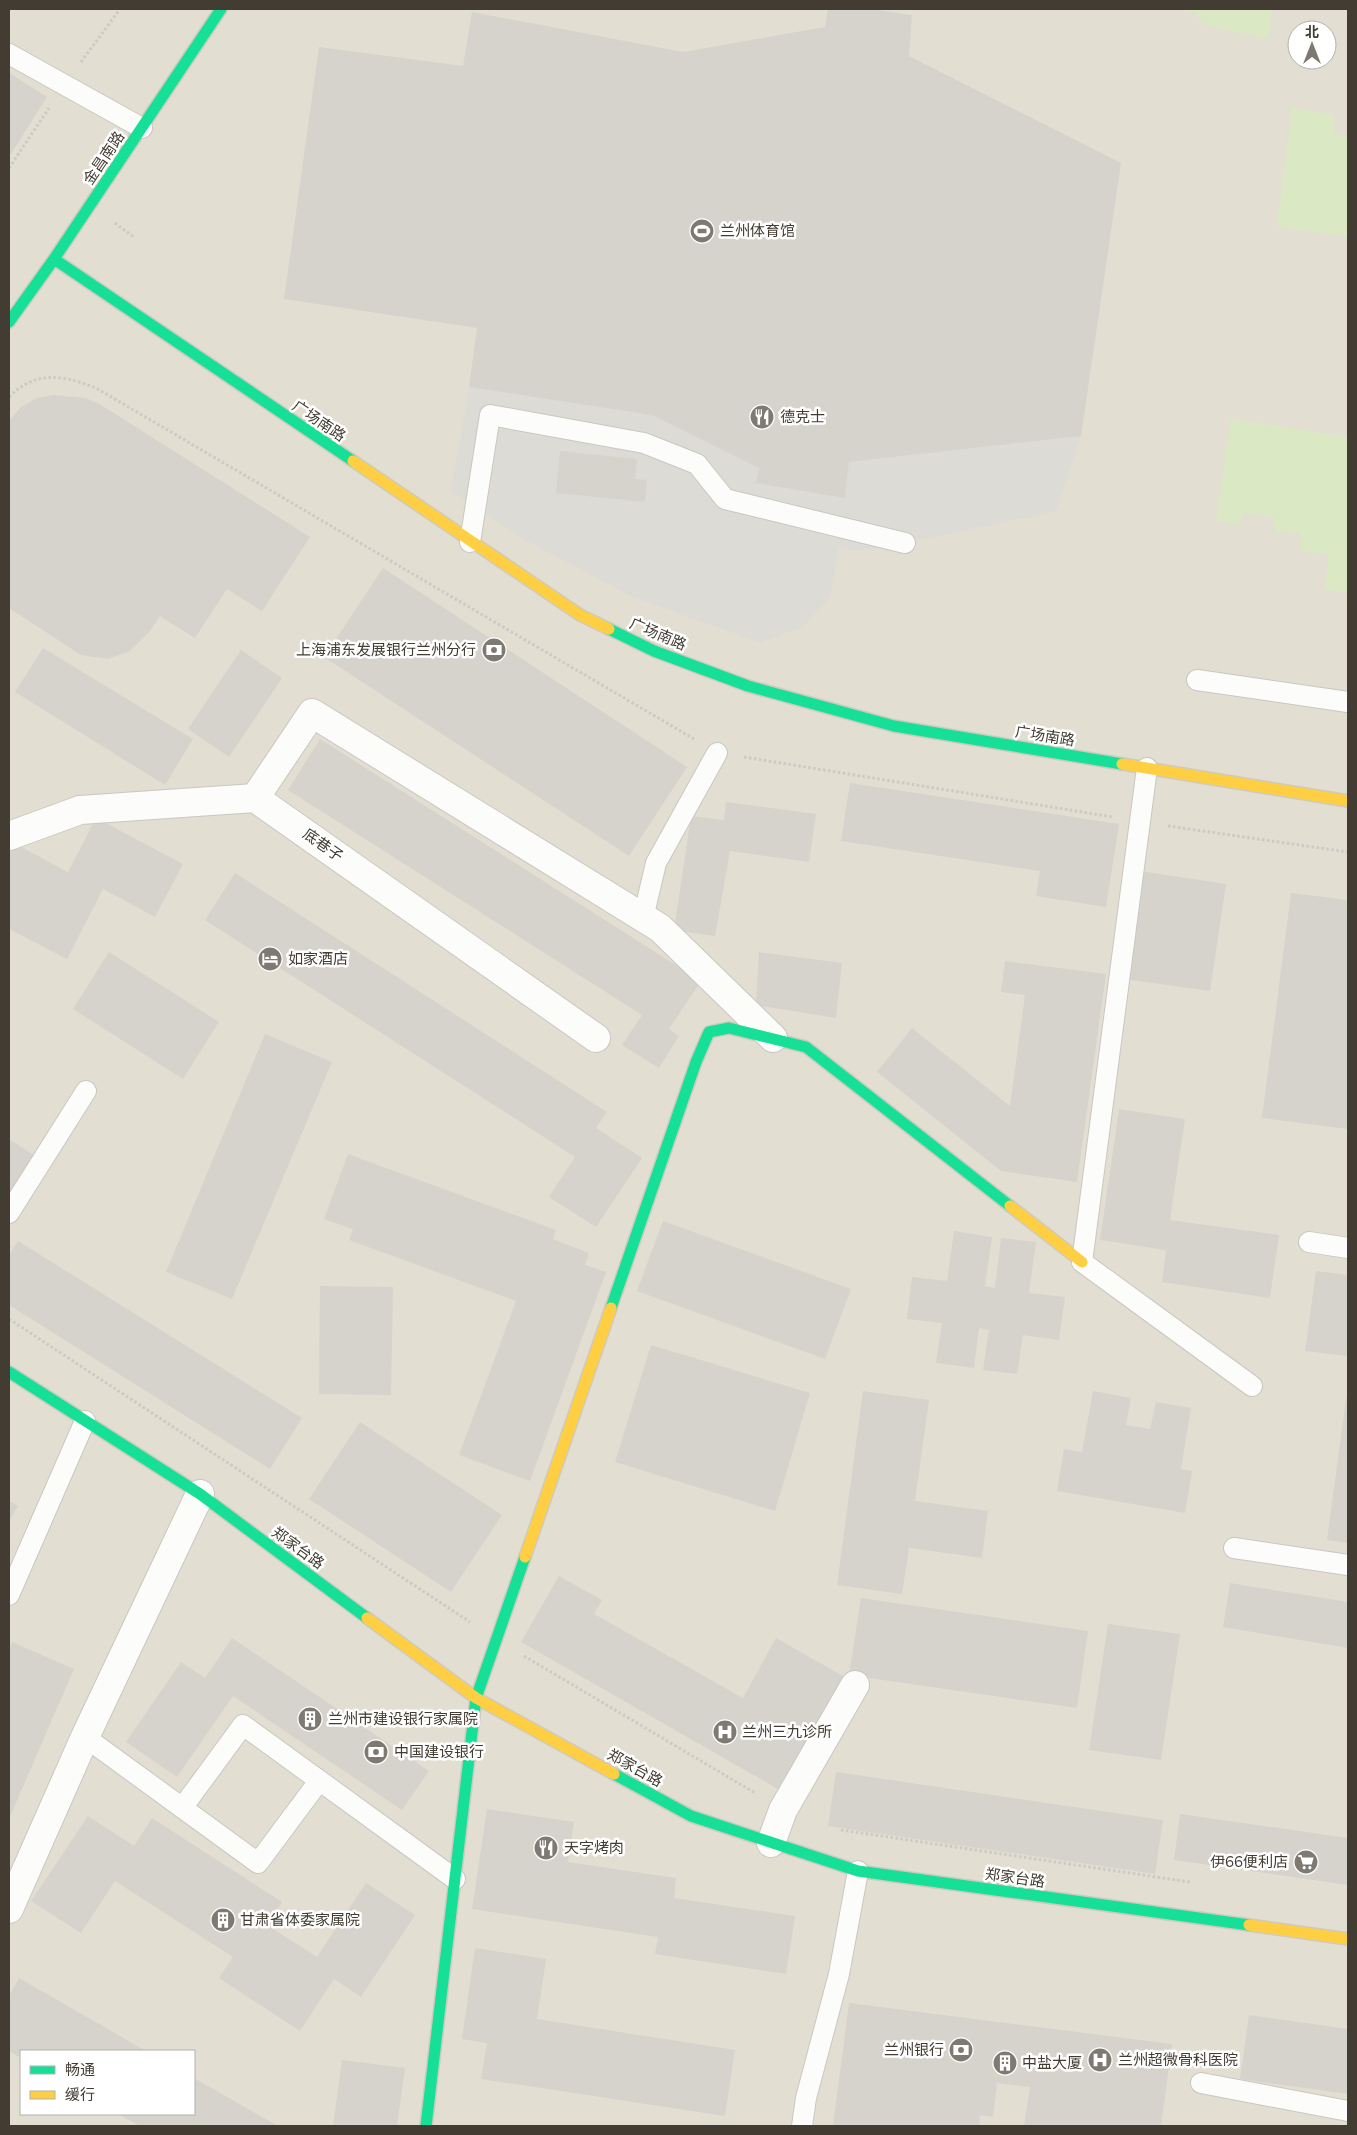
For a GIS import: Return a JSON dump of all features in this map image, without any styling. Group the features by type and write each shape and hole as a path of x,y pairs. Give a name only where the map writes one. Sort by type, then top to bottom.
{"street":[{"path":"211,25 219,9"},
{"path":"211,25 227,9"},
{"name":"金昌南路","path":"9,322 54,259 211,25"},
{"name":"广场南路","path":"54,259 580,615 654,651 748,686 894,726 1348,801"},
{"path":"9,836 80,810 256,798 312,713 660,928 773,1038"},
{"name":"底巷子","path":"256,798 596,1038"},
{"path":"426,2126 476,1698 708,1032 728,1028 806,1047 1082,1262"},
{"name":"郑家台路","path":"9,1372 200,1494 476,1698 691,1816 858,1871 1348,1939"},
{"path":"9,1909 85,1737 200,1494"},
{"path":"771,1843 784,1810 855,1685"}],"lane":[{"path":"9,54 142,128"},
{"path":"470,542 490,415 644,443 697,464 725,499 905,543"},
{"path":"1196,680 1348,702"},
{"path":"643,918 656,862 717,752"},
{"path":"1147,768 1082,1262 1252,1386"},
{"path":"9,1213 86,1091"},
{"path":"1309,1242 1348,1248"},
{"path":"9,1594 85,1421"},
{"path":"1234,1548 1348,1565"},
{"path":"182,1808 243,1725 455,1879"},
{"path":"85,1737 258,1863 319,1781"},
{"path":"802,2126 806,2098 839,1974 858,1871"},
{"path":"1201,2083 1348,2111"}],"path":[{"path":"9,397 17,389 38,378 68,377 96,388 717,752 1140,822 1348,852"},
{"path":"9,1319 496,1639 784,1810"},
{"path":"833,1829 1194,1883"}],"shaded area":[{"path":"9,9 1348,9 1348,2126 9,2126"},
{"path":"469,387 652,415 759,468 757,483 845,498 849,462 1081,436 1056,511 871,550 839,548 830,597 804,626 761,643 633,597 521,538 451,492"}],"green space":[{"path":"1176,9 1272,9 1268,38 1204,25 1195,12"},
{"path":"1292,108 1334,115 1333,134 1348,136 1348,237 1277,226"},
{"path":"1231,419 1348,437 1348,593 1325,589 1329,555 1299,550 1301,533 1275,531 1274,517 1242,513 1240,524 1216,521"}],"building":[{"name":"兰州体育馆","path":"828,9 871,9 912,15 909,56 1121,163 1081,436 849,462 845,498 756,483 759,468 652,415 469,387 477,328 284,299 319,47 463,66 472,12 683,52 825,27"},
{"path":"9,73 47,97 9,157"},
{"path":"53,395 86,398 101,405 310,537 262,611 227,589 195,638 160,616 149,632 130,651 108,659 81,655 9,608 9,421 21,407 37,398"},
{"path":"560,451 637,459 635,479 647,480 645,502 556,493"},
{"path":"383,568 687,767 629,856 324,657"},
{"path":"43,648 193,739 165,785 15,692"},
{"path":"241,650 282,678 229,757 188,729"},
{"path":"320,739 701,981 669,1029 679,1036 659,1068 622,1045 642,1015 288,790"},
{"path":"850,783 1119,824 1106,907 1036,896 1040,871 841,841"},
{"path":"726,802 816,814 809,862 730,851 715,936 674,930 691,816 724,820"},
{"path":"96,818 183,864 155,917 103,889 67,959 9,929 9,849 12,842 68,872"},
{"path":"1140,871 1226,884 1210,991 1124,979"},
{"path":"235,873 607,1112 596,1128 642,1158 596,1227 549,1197 575,1157 205,920"},
{"path":"1291,893 1348,900 1348,1129 1262,1118"},
{"path":"109,952 219,1022 183,1079 73,1009"},
{"path":"759,952 842,963 836,1018 756,1005"},
{"path":"1005,961 1106,974 1077,1182 1001,1171 877,1072 912,1028 1010,1106 1025,995 1001,992"},
{"path":"265,1034 332,1062 232,1299 166,1272"},
{"path":"1119,1109 1185,1119 1170,1220 1279,1235 1270,1298 1162,1282 1166,1250 1100,1240"},
{"path":"9,1139 35,1156 9,1196"},
{"path":"348,1154 556,1230 553,1239 589,1253 585,1265 606,1272 530,1481 459,1455 516,1301 349,1240 353,1229 324,1219"},
{"path":"663,1221 851,1289 825,1359 637,1291"},
{"path":"954,1231 992,1237 985,1286 995,1288 1001,1238 1036,1242 1029,1293 1065,1297 1059,1340 1023,1335 1017,1374 983,1370 989,1330 979,1328 974,1368 936,1363 942,1323 907,1319 912,1277 947,1281"},
{"path":"18,1241 302,1418 270,1469 9,1305 9,1255"},
{"path":"1316,1271 1348,1275 1348,1356 1305,1351"},
{"path":"320,1286 393,1287 391,1395 319,1394"},
{"path":"651,1345 810,1393 775,1511 615,1462"},
{"path":"863,1391 929,1400 915,1501 988,1511 982,1558 909,1548 902,1594 837,1585"},
{"path":"1093,1391 1131,1398 1126,1425 1150,1429 1156,1402 1191,1408 1181,1469 1192,1471 1185,1513 1057,1491 1064,1449 1082,1452"},
{"path":"1348,1392 1348,1543 1327,1540"},
{"path":"360,1422 502,1515 451,1592 309,1499"},
{"path":"9,1501 18,1506 9,1521"},
{"path":"559,1576 602,1600 594,1614 743,1698 776,1638 843,1676 778,1789 521,1642"},
{"path":"1230,1583 1348,1602 1348,1648 1223,1627"},
{"path":"861,1598 1088,1631 1077,1708 849,1675"},
{"path":"1108,1624 1180,1634 1161,1760 1089,1750"},
{"name":"兰州市建设银行家属院","path":"232,1638 429,1771 402,1810 233,1696 177,1777 126,1742 181,1662 205,1678"},
{"path":"12,1642 74,1669 9,1819 9,1650"},
{"path":"836,1772 1163,1820 1155,1874 828,1826"},
{"path":"487,1809 574,1822 568,1862 676,1878 674,1898 795,1916 786,1974 655,1954 658,1937 472,1909"},
{"path":"1180,1814 1348,1838 1348,1885 1174,1860"},
{"name":"甘肃省体委家属院","path":"88,1816 134,1846 152,1818 282,1902 267,1925 317,1957 366,1883 415,1915 361,1997 334,1979 300,2031 219,1978 233,1957 115,1881 81,1933 31,1901"},
{"path":"475,1948 546,1959 537,2019 735,2050 725,2116 481,2079 487,2043 462,2039"},
{"path":"19,1978 144,2050 20,2050 20,2057 9,2051 9,1996"},
{"name":"中盐大厦","path":"849,2003 1172,2044 1161,2126 1024,2126 1030,2087 997,2083 993,2117 980,2115 979,2126 833,2126"},
{"path":"1249,2015 1348,2029 1348,2094 1240,2079"},
{"path":"342,2060 405,2068 397,2126 333,2126"},
{"path":"195,2079 278,2126 140,2126 120,2115 195,2115"}],"traffic: fast":[{"path":"9,322 54,259 221,9"},
{"path":"54,259 353,461"},
{"path":"609,629 654,651 748,686 894,726 1122,764"},
{"path":"611,1308 696,1062 709,1032 729,1028 806,1047 1010,1206"},
{"path":"9,1372 200,1494 367,1618"},
{"path":"426,2126 476,1698 525,1557"},
{"path":"614,1774 691,1816 858,1871 1249,1925"}],"traffic: slow":[{"path":"353,461 580,615 609,629"},
{"path":"1122,764 1348,801"},
{"path":"1010,1206 1082,1262"},
{"path":"525,1557 611,1308"},
{"path":"367,1618 476,1698 614,1774"},
{"path":"1249,1925 1348,1939"}],"place":[{"name":"兰州体育馆","path":"702,231"},
{"name":"德克士","path":"762,417"},
{"name":"上海浦东发展银行兰州分行","path":"494,650"},
{"name":"如家酒店","path":"270,959"},
{"name":"兰州市建设银行家属院","path":"310,1719"},
{"name":"兰州三九诊所","path":"725,1732"},
{"name":"中国建设银行","path":"376,1752"},
{"name":"天字烤肉","path":"546,1848"},
{"name":"伊66便利店","path":"1306,1862"},
{"name":"甘肃省体委家属院","path":"223,1920"},
{"name":"兰州银行","path":"961,2050"},
{"name":"兰州超微骨科医院","path":"1100,2060"},
{"name":"中盐大厦","path":"1005,2063"}]}
